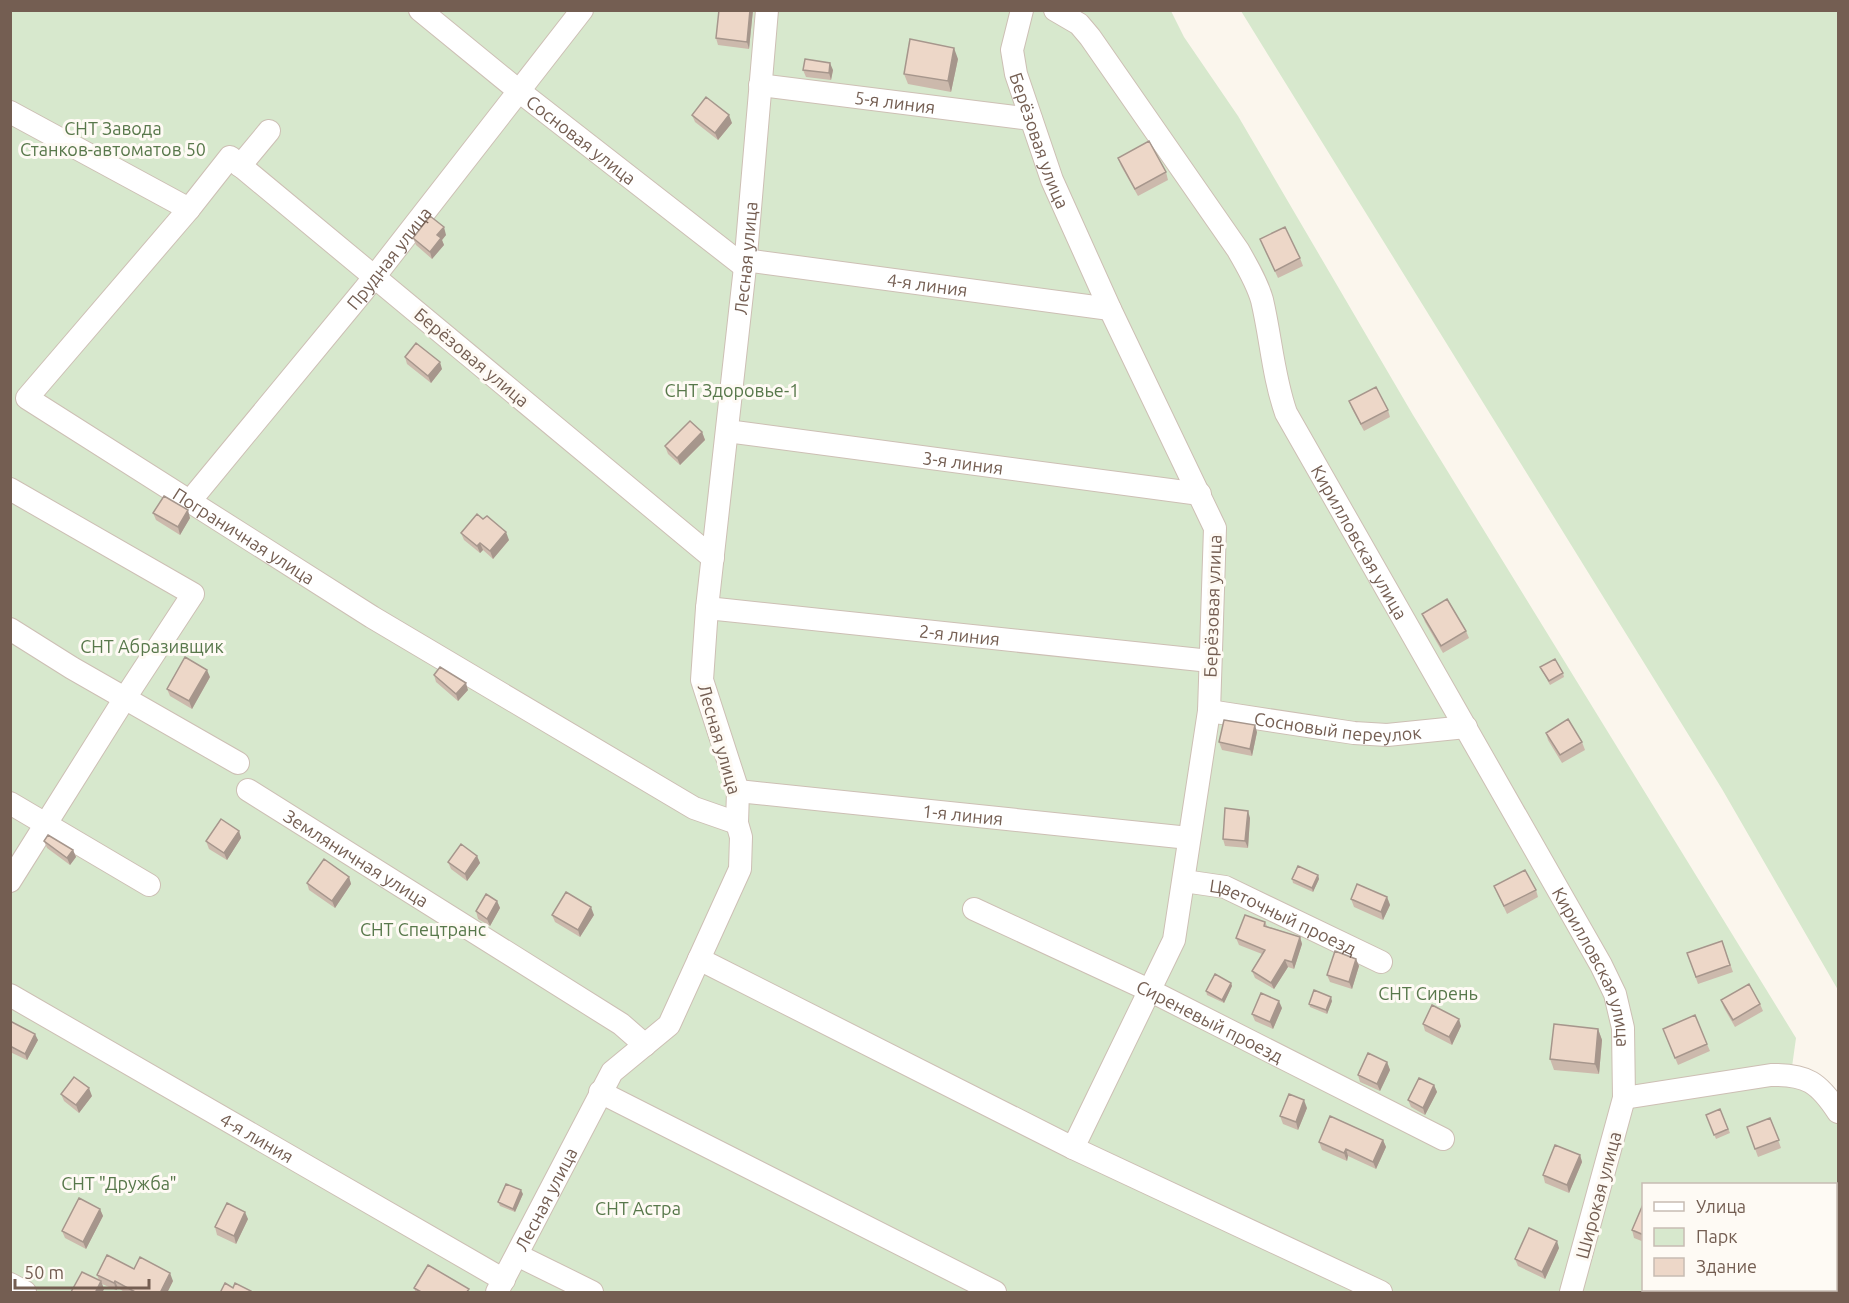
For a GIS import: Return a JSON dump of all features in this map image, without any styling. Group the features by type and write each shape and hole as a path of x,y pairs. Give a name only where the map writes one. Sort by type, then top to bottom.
{"street":[{"name":"Сосновая улица","path":"420,10 519,91 745,264"},
{"name":"Прудная улица","path":"190,501 374,276 582,10"},
{"name":"Лесная улица","path":"501,1286 612,1072 669,1025 740,869 741,837 737,823 738,791 702,680 707,608 745,264 767,10"},
{"name":"Берёзовая улица","path":"1022,10 1012,50 1016,74 1052,180 1110,309 1215,528 1209,711 1174,940 1073,1148"},
{"name":"Кирилловская улица","path":"1055,10 1079,24 1090,37 1251,272 1262,300 1278,392 1286,413 1601,965 1615,994 1623,1028 1624,1098"},
{"name":"5-я линия","path":"760,85 1031,119"},
{"path":"10,112 189,209"},
{"name":"Пограничная улица","path":"269,131 235,161 189,209 19,394 372,617 694,808 737,823"},
{"name":"Берёзовая улица","path":"235,161 713,558"},
{"name":"4-я линия","path":"745,264 1110,309"},
{"name":"3-я линия","path":"727,431 1200,494"},
{"path":"10,489 194,594 125,698 10,881"},
{"name":"2-я линия","path":"707,608 1210,660"},
{"path":"10,629 72,668 238,763"},
{"name":"Сосновый переулок","path":"1209,711 1354,733 1387,735 1466,727"},
{"name":"Земляничная улица","path":"248,790 621,1024 645,1045"},
{"name":"1-я линия","path":"738,791 1189,838"},
{"path":"10,803 149,885"},
{"name":"Цветочный проезд","path":"1184,881 1226,887 1381,962"},
{"name":"Сиреневый проезд","path":"974,909 1151,991 1443,1139"},
{"path":"699,959 1073,1148 1382,1293"},
{"name":"4-я линия","path":"10,994 501,1286"},
{"path":"1624,1098 1771,1075 1791,1074 1821,1088 1839,1112"},
{"path":"600,1092 995,1293"},
{"name":"Широкая улица","path":"1572,1293 1624,1098"},
{"path":"518,1255 592,1293"},
{"path":"10,1284 25,1293"}],"green space":[{"path":"10,11 1171,11 1184,37 1238,116 1413,415 1796,1038 1791,1074 1838,1112 1838,1292 11,1292"},
{"path":"1241,11 1838,11 1838,990 1722,789"}],"building":[{"path":"719,10 750,10 747,42 716,38"},
{"path":"910,39 954,48 948,81 904,74"},
{"path":"805,59 830,63 829,73 803,70"},
{"path":"706,97 729,115 715,133 692,115"},
{"path":"1149,141 1166,172 1135,189 1118,158"},
{"path":"430,216 444,227 437,235 441,238 430,252 413,238"},
{"path":"1285,227 1300,258 1275,271 1260,239"},
{"path":"416,343 440,362 428,376 405,357"},
{"path":"1376,387 1388,410 1361,424 1349,401"},
{"path":"690,421 702,432 677,458 665,446"},
{"path":"164,496 188,510 178,527 153,513"},
{"path":"477,514 483,519 487,516 506,532 490,551 480,543 477,546 461,533"},
{"path":"1447,599 1466,631 1441,646 1422,614"},
{"path":"185,657 207,670 189,701 167,689"},
{"path":"1555,659 1563,673 1549,681 1540,667"},
{"path":"440,667 466,683 456,694 434,675"},
{"path":"1568,719 1582,742 1560,755 1546,733"},
{"path":"1224,720 1255,725 1250,749 1219,742"},
{"path":"1225,808 1248,811 1245,841 1223,839"},
{"path":"221,819 239,831 224,853 206,841"},
{"path":"48,835 73,850 67,858 44,841"},
{"path":"461,844 477,856 465,874 448,862"},
{"path":"324,859 349,877 332,901 307,883"},
{"path":"1298,866 1318,875 1312,888 1292,879"},
{"path":"1525,870 1536,890 1504,906 1494,886"},
{"path":"1357,884 1387,897 1381,912 1351,899"},
{"path":"566,892 591,907 578,930 552,915"},
{"path":"486,894 497,901 487,919 476,911"},
{"path":"1245,915 1265,922 1264,926 1300,937 1292,962 1285,960 1271,983 1252,971 1265,950 1236,938"},
{"path":"1722,941 1730,965 1696,977 1687,953"},
{"path":"1335,951 1356,959 1349,982 1327,975"},
{"path":"1215,974 1231,983 1222,1000 1206,991"},
{"path":"1749,984 1760,1004 1733,1020 1721,1000"},
{"path":"1314,990 1331,997 1326,1010 1309,1004"},
{"path":"1261,993 1279,1001 1270,1022 1252,1014"},
{"path":"1432,1005 1459,1019 1449,1037 1423,1024"},
{"path":"1695,1015 1707,1044 1675,1058 1663,1029"},
{"path":"10,1021 35,1034 25,1054 10,1046"},
{"path":"1554,1024 1598,1029 1595,1064 1550,1059"},
{"path":"1368,1053 1387,1062 1377,1084 1358,1075"},
{"path":"74,1077 89,1088 76,1105 61,1094"},
{"path":"1419,1078 1434,1085 1423,1108 1408,1100"},
{"path":"1289,1094 1304,1100 1296,1122 1280,1116"},
{"path":"1720,1109 1728,1129 1714,1135 1706,1115"},
{"path":"1330,1116 1383,1140 1373,1162 1346,1149 1344,1153 1319,1142"},
{"path":"1770,1118 1779,1140 1755,1149 1747,1127"},
{"path":"1555,1145 1580,1155 1567,1185 1543,1175"},
{"path":"506,1184 521,1190 513,1209 498,1202"},
{"path":"79,1198 100,1209 83,1242 62,1231"},
{"path":"227,1203 245,1212 234,1236 215,1227"},
{"path":"1642,1207 1642,1234 1632,1230"},
{"path":"1529,1228 1557,1241 1542,1272 1515,1259"},
{"path":"107,1255 134,1269 140,1257 170,1273 160,1293 137,1293 115,1281 114,1283 97,1275"},
{"path":"428,1265 469,1289 466,1293 423,1293 414,1288"},
{"path":"82,1272 101,1281 95,1293 71,1292"},
{"path":"225,1283 233,1288 235,1283 251,1291 250,1293 220,1293"}],"park label":[{"name":"СНТ Завода Станков-автоматов 50","path":"113,138"},
{"name":"СНТ Здоровье-1","path":"732,390"},
{"name":"СНТ Абразивщик","path":"152,646"},
{"name":"СНТ Спецтранс","path":"423,929"},
{"name":"СНТ Сирень","path":"1428,993"},
{"name":"СНТ \"Дружба\"","path":"119,1183"},
{"name":"СНТ Астра","path":"638,1208"}]}
